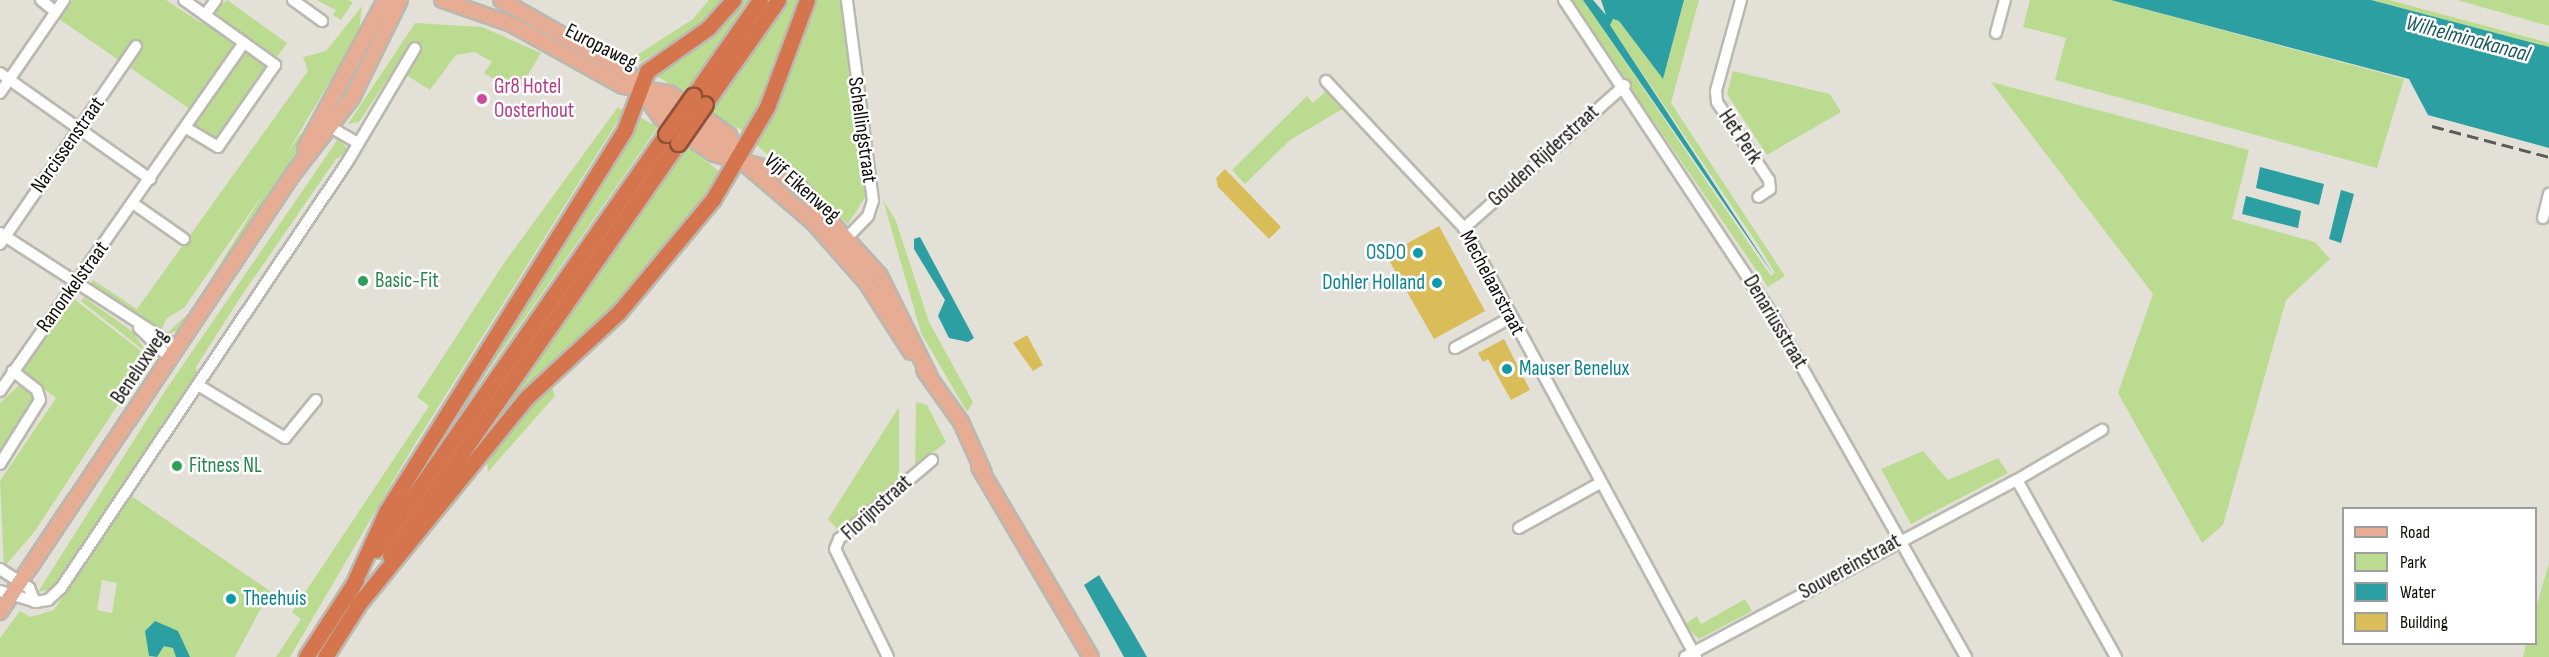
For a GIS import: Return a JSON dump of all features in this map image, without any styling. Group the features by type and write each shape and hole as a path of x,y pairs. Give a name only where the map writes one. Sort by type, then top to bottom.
{"highway":[{"path":"352,587 386,512 625,129 641,89 658,58 708,28 733,0"},
{"path":"699,100 760,0"},
{"path":"306,657 352,587 699,100 778,0"},
{"path":"357,606 526,398 619,312 683,240 738,158 767,107 807,0"},
{"path":"325,657 672,138"}],"main road":[{"name":"Beneluxweg","path":"326,124 385,0"},
{"name":"Beneluxweg","path":"0,612 6,594 20,582 326,124 367,71 400,0"},
{"name":"Europaweg","path":"442,0 511,24 623,86 641,89 663,90 729,135 738,158 718,157 661,118 641,89 629,73 579,41 501,0"},
{"name":"Vijf Eikenweg","path":"738,158 775,170 848,236 880,276 930,377 1091,657"},
{"name":"Vijf Eikenweg","path":"738,158 837,247 930,377"}],"street":[{"path":"41,0 56,12"},
{"path":"0,93 5,76 64,0"},
{"path":"184,0 275,65 218,147 188,129"},
{"path":"205,15 216,0"},
{"path":"293,0 322,21"},
{"name":"Schellingstraat","path":"837,247 868,216 873,201 847,0"},
{"name":"Denariusstraat","path":"1564,0 1625,85 1773,316 1966,657"},
{"name":"Het Perk","path":"1741,0 1716,92 1717,102 1769,180 1770,189 1758,197"},
{"path":"1996,33 2005,0"},
{"name":"Ranonkelstraat","path":"0,391 75,283 188,129 244,43"},
{"name":"Narcissenstraat","path":"2,237 136,46"},
{"path":"6,594 35,602 48,600 61,588 198,385 415,48"},
{"path":"5,76 150,179"},
{"name":"Mechelaarstraat","path":"1326,81 1464,228 1691,656"},
{"name":"Gouden Rijderstraat","path":"1464,228 1625,85"},
{"path":"326,124 356,142"},
{"path":"2543,218 2549,194"},
{"path":"134,204 184,239"},
{"path":"2,237 75,283 174,354"},
{"path":"1455,348 1510,318"},
{"path":"0,465 40,400 37,390 14,371"},
{"path":"198,385 285,438 316,400"},
{"name":"Souvereinstraat","path":"1691,656 1901,539 2017,480 2102,430"},
{"name":"Florijnstraat","path":"888,657 835,549 839,539 932,460"},
{"path":"2017,480 2116,657"},
{"path":"1520,528 1600,483"},
{"path":"0,569 20,582 35,602"}],"green space":[{"path":"72,0 166,0 201,23 227,0 287,43 218,141 207,139 193,126 200,116 59,19"},
{"path":"316,0 353,2 341,20 333,15 336,10"},
{"path":"709,0 722,0 696,28 641,62 634,57 693,19"},
{"path":"738,0 752,0 686,94 652,73"},
{"path":"788,0 802,0 749,134 709,112"},
{"path":"813,0 847,0 866,196 848,224 754,143"},
{"path":"1570,0 1583,0 1771,276 1775,273 1758,245 1610,25 1613,19 1619,21 1663,79 1684,0 1699,0 1671,103 1785,276 1768,287"},
{"path":"2030,0 2111,0 2404,79 2377,168 2055,80 2066,38 2023,27"},
{"path":"2371,0 2389,0 2549,43 2549,47"},
{"path":"2457,0 2549,0 2549,26 2496,11"},
{"path":"362,6 359,33 284,158 300,134 305,138 290,167 183,328 165,335 191,311 265,191 184,308 167,318 161,331 89,287 93,280 137,309 308,71 303,57 326,51"},
{"path":"415,23 482,27 541,53 517,93 484,73 492,62 475,52 456,55 430,90 403,73 419,49 412,42 359,122 348,124"},
{"path":"1733,71 1830,94 1841,112 1767,155 1727,94"},
{"path":"1991,82 2249,150 2232,219 2315,242 2330,259 2286,300 2223,525 2202,543 2118,393 2153,294"},
{"path":"1329,88 1346,107 1290,140 1245,184 1232,170 1307,96 1313,103"},
{"path":"618,107 624,111 413,447 290,657 276,657 301,619 292,612 429,406 417,397 504,263"},
{"path":"639,117 658,127 423,464 633,123"},
{"path":"338,139 347,148 345,154 336,159 240,298 196,367 197,376 51,589 38,592 165,391"},
{"path":"686,145 721,173 698,209 641,279 453,477"},
{"path":"883,200 896,221 929,322 973,402 967,412 921,333"},
{"path":"84,297 133,332 148,354 81,301"},
{"path":"74,299 145,354 134,380 35,531 4,567 0,481 56,398 21,371"},
{"path":"20,384 38,402 0,456 0,403"},
{"path":"551,384 555,396 488,472 487,462"},
{"path":"916,402 927,405 946,442 915,467"},
{"path":"899,407 899,479 838,530 828,519"},
{"path":"1923,451 1948,480 1998,458 2008,473 1911,524 1881,469"},
{"path":"130,495 270,591 235,657 157,657 159,647 180,638 178,631 161,625 145,631 151,657 0,657 0,638 20,611 31,617 54,610","holes":["102,580 117,583 112,613 97,610"]},
{"path":"2549,563 2549,657 2523,657 2526,645 2537,645 2537,605"},
{"path":"1745,599 1752,611 1699,639 1684,625 1697,616 1701,624"}],"water":[{"path":"1583,0 1593,0 1606,15 1601,0 1684,0 1663,79 1619,21 1613,19 1610,25 1775,277"},
{"name":"Wilhelminakanaal","path":"2111,0 2371,0 2549,47 2549,148 2428,115 2409,79"},
{"path":"2260,167 2324,184 2319,205 2256,188"},
{"path":"2341,190 2354,194 2341,243 2329,239"},
{"path":"2246,196 2301,211 2298,228 2242,214"},
{"path":"920,237 974,338 968,342 949,338 938,316 945,300 914,249 914,239"},
{"path":"1099,575 1147,657 1124,657 1084,585"},
{"path":"155,621 178,631 190,657 176,657 173,648 164,646 157,657 149,656 145,631"}],"building":[{"name":"Dohler Holland","path":"1225,169 1281,227 1269,239 1218,187 1216,178"},
{"path":"1439,226 1485,311 1434,339 1386,255"},
{"path":"1027,335 1043,365 1033,371 1013,343"},
{"name":"Mauser Benelux","path":"1504,339 1530,390 1511,400 1488,359 1483,362 1478,353"}],"railway":[{"path":"2432,126 2549,157"}],"place":[{"name":"Gr8 Hotel Oosterhout","path":"482,99"},
{"name":"OSDO","path":"1418,253"},
{"name":"Basic-Fit","path":"363,281"},
{"name":"Dohler Holland","path":"1437,283"},
{"name":"Mauser Benelux","path":"1507,369"},
{"name":"Fitness NL","path":"177,466"},
{"name":"Theehuis","path":"231,599"}]}
